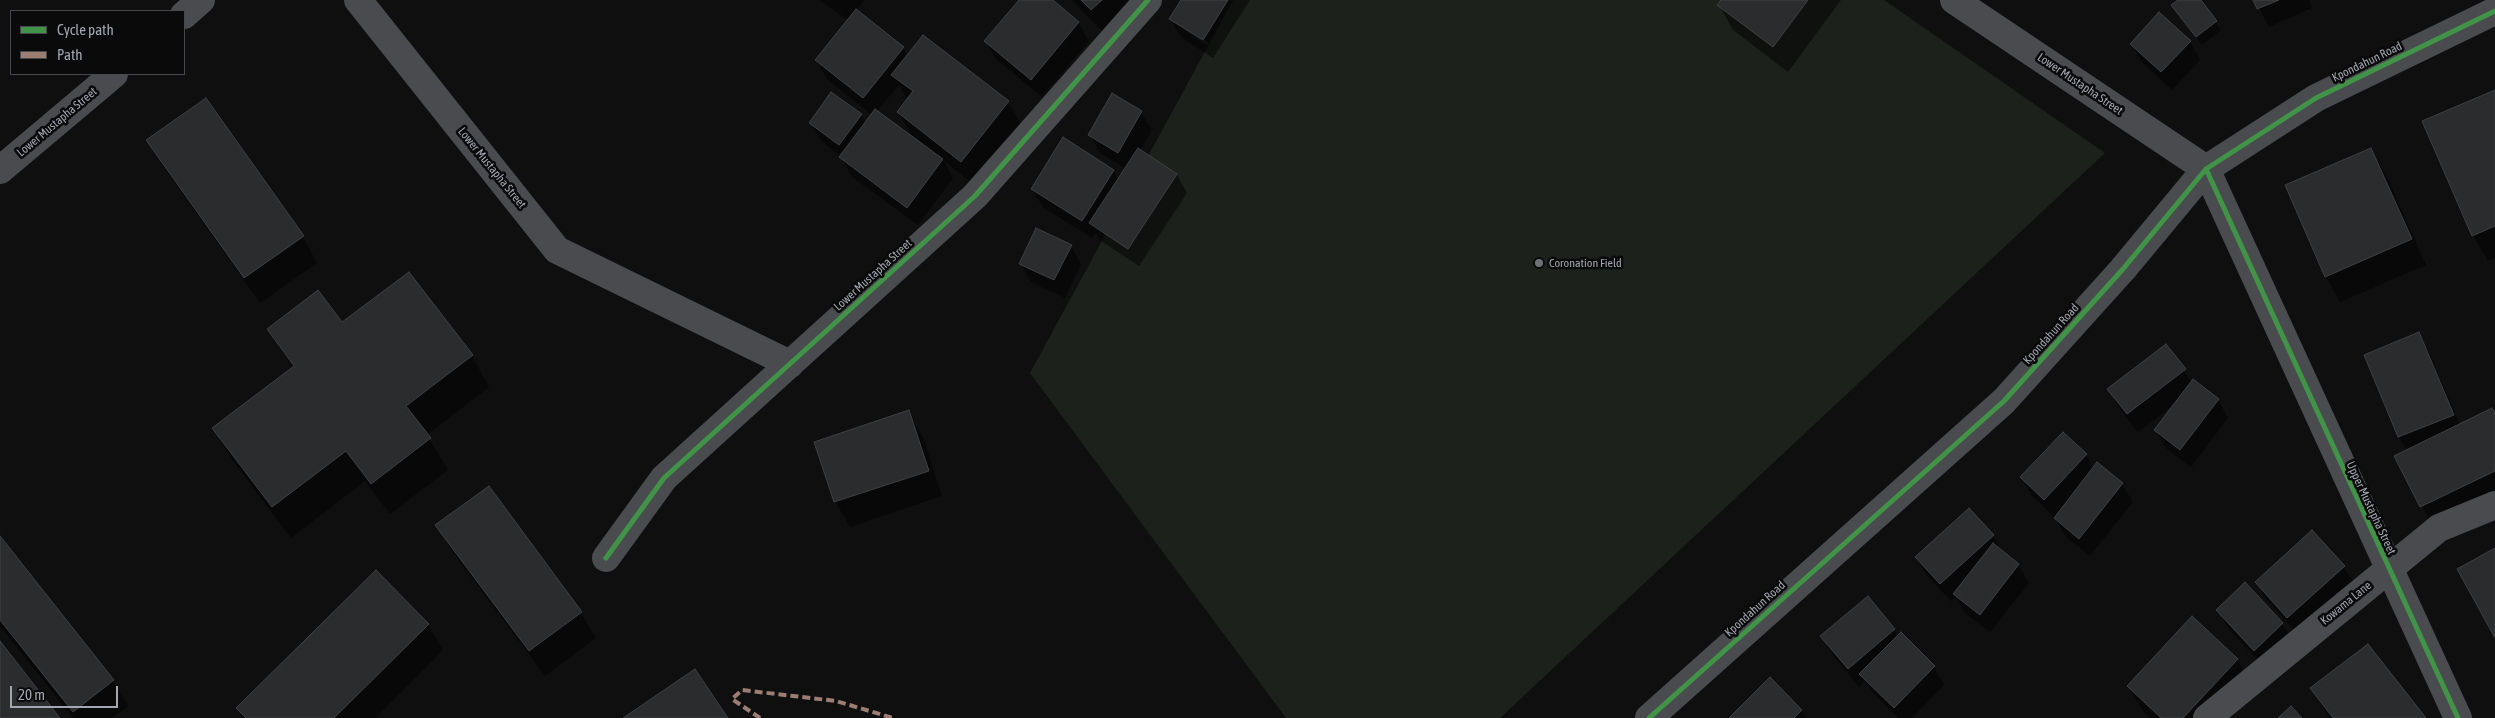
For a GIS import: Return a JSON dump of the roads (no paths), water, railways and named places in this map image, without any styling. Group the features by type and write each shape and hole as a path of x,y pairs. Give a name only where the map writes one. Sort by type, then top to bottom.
{"street":[{"path":"185,14 201,0"},
{"name":"Lower Mustapha Street","path":"358,0 557,250 790,364"},
{"name":"Lower Mustapha Street","path":"606,558 664,478 975,196 1148,0"},
{"name":"Lower Mustapha Street","path":"1954,0 2206,169"},
{"name":"Kpondahun Road","path":"1648,718 2004,401 2123,269 2206,169 2316,98 2495,11"},
{"name":"Lower Mustapha Street","path":"0,170 113,75"},
{"name":"Upper Mustapha Street","path":"2206,169 2458,718"},
{"name":"Kowama Lane","path":"2207,718 2439,528 2495,505"}],"place":[{"name":"Coronation Field","path":"1539,263"}]}
